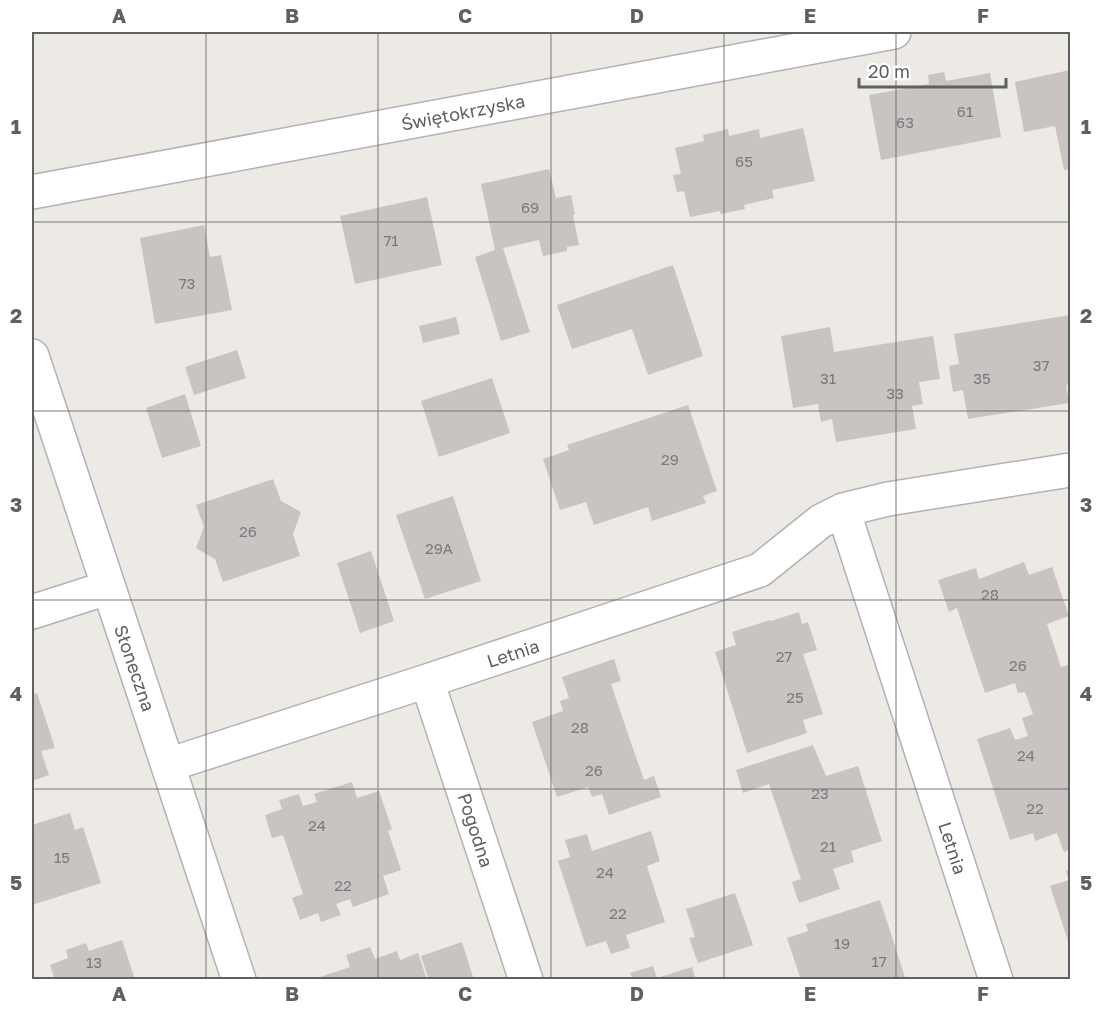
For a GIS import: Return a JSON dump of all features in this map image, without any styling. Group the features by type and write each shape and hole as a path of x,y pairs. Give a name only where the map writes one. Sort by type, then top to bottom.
{"street":[{"name":"Świętokrzyska","path":"32,192 894,32"},
{"name":"Słoneczna","path":"32,356 238,980"},
{"name":"Letnia","path":"168,765 760,570 821,521 843,510 888,499 1071,470"},
{"name":"Letnia","path":"843,510 996,980"},
{"path":"32,612 107,588"},
{"name":"Pogodna","path":"427,681 526,980"}],"building":[{"path":"1070,70 1070,169 1064,170 1055,126 1024,132 1015,82"},
{"path":"944,72 946,81 990,73 1001,137 881,160 869,95 929,84 928,75"},
{"path":"803,128 815,181 772,190 774,198 744,205 745,209 690,217 684,191 677,192 673,175 681,174 675,148 704,141 703,135 728,129 729,136 759,129 760,138"},
{"path":"549,169 556,198 571,195 579,245 567,247 567,251 543,256 539,240 503,248 530,332 501,341 475,257 495,250 481,184"},
{"path":"427,197 442,265 355,284 340,216"},
{"path":"204,225 210,257 221,255 232,310 155,324 140,238"},
{"path":"673,265 703,356 648,375 632,329 572,349 557,305"},
{"path":"1070,315 1070,384 1066,385 1069,403 968,419 963,390 953,392 949,366 959,364 954,334"},
{"path":"456,317 460,334 423,343 419,326"},
{"path":"830,327 834,352 933,336 940,379 919,382 923,404 912,406 916,429 836,442 832,419 821,422 818,404 793,408 781,336"},
{"path":"237,350 246,378 194,395 185,367"},
{"path":"492,378 510,433 439,457 421,401"},
{"path":"185,394 201,446 162,458 146,408"},
{"path":"688,405 717,491 703,496 706,503 652,521 648,507 594,525 586,502 560,510 543,459 569,450 567,445"},
{"path":"273,479 281,501 301,512 293,534 300,556 223,582 215,559 196,548 204,527 196,505"},
{"path":"453,496 481,581 425,599 396,515"},
{"path":"371,551 394,621 360,633 337,563"},
{"path":"1024,562 1029,575 1052,567 1069,616 1047,624 1061,667 1070,664 1070,849 1064,852 1057,833 1035,841 1033,833 1010,840 977,739 1010,728 1015,740 1028,736 1022,718 1033,714 1025,692 1018,693 1015,683 985,693 957,608 949,612 938,580 976,568 979,579"},
{"path":"799,612 802,624 808,622 817,650 803,654 823,714 803,720 807,733 747,753 715,652 736,645 732,632"},
{"path":"614,659 621,681 611,684 627,731 644,780 654,776 661,797 609,815 602,794 592,797 588,787 557,797 532,722 563,711 560,701 569,698 562,677"},
{"path":"37,693 55,748 41,751 49,775 32,781 32,695"},
{"path":"813,745 826,776 858,766 882,841 851,851 854,862 833,869 840,889 799,903 792,882 801,879 769,784 743,793 736,770"},
{"path":"352,782 357,798 379,791 392,829 388,831 401,870 383,876 389,894 353,907 350,899 336,904 341,915 321,922 318,913 300,920 292,898 303,894 283,835 272,838 265,815 282,809 279,800 299,794 303,806 317,802 314,794"},
{"path":"70,813 75,830 83,827 101,883 32,905 32,825"},
{"path":"651,831 660,861 647,866 665,922 626,935 630,948 611,954 606,941 586,947 558,861 570,857 565,840 587,834 592,851"},
{"path":"1070,869 1070,947 1050,886 1069,880 1066,871"},
{"path":"735,893 753,945 698,963 689,938 695,937 686,909"},
{"path":"880,900 906,980 801,980 787,938 808,931 806,924"},
{"path":"122,940 135,980 55,980 50,965 68,958 66,950 86,943 89,951"},
{"path":"462,942 474,980 429,980 421,956"},
{"path":"370,947 375,959 397,951 400,960 418,953 427,980 320,980 320,977 350,967 346,955"},
{"path":"653,966 657,978 692,967 696,980 633,980 630,973"}]}
